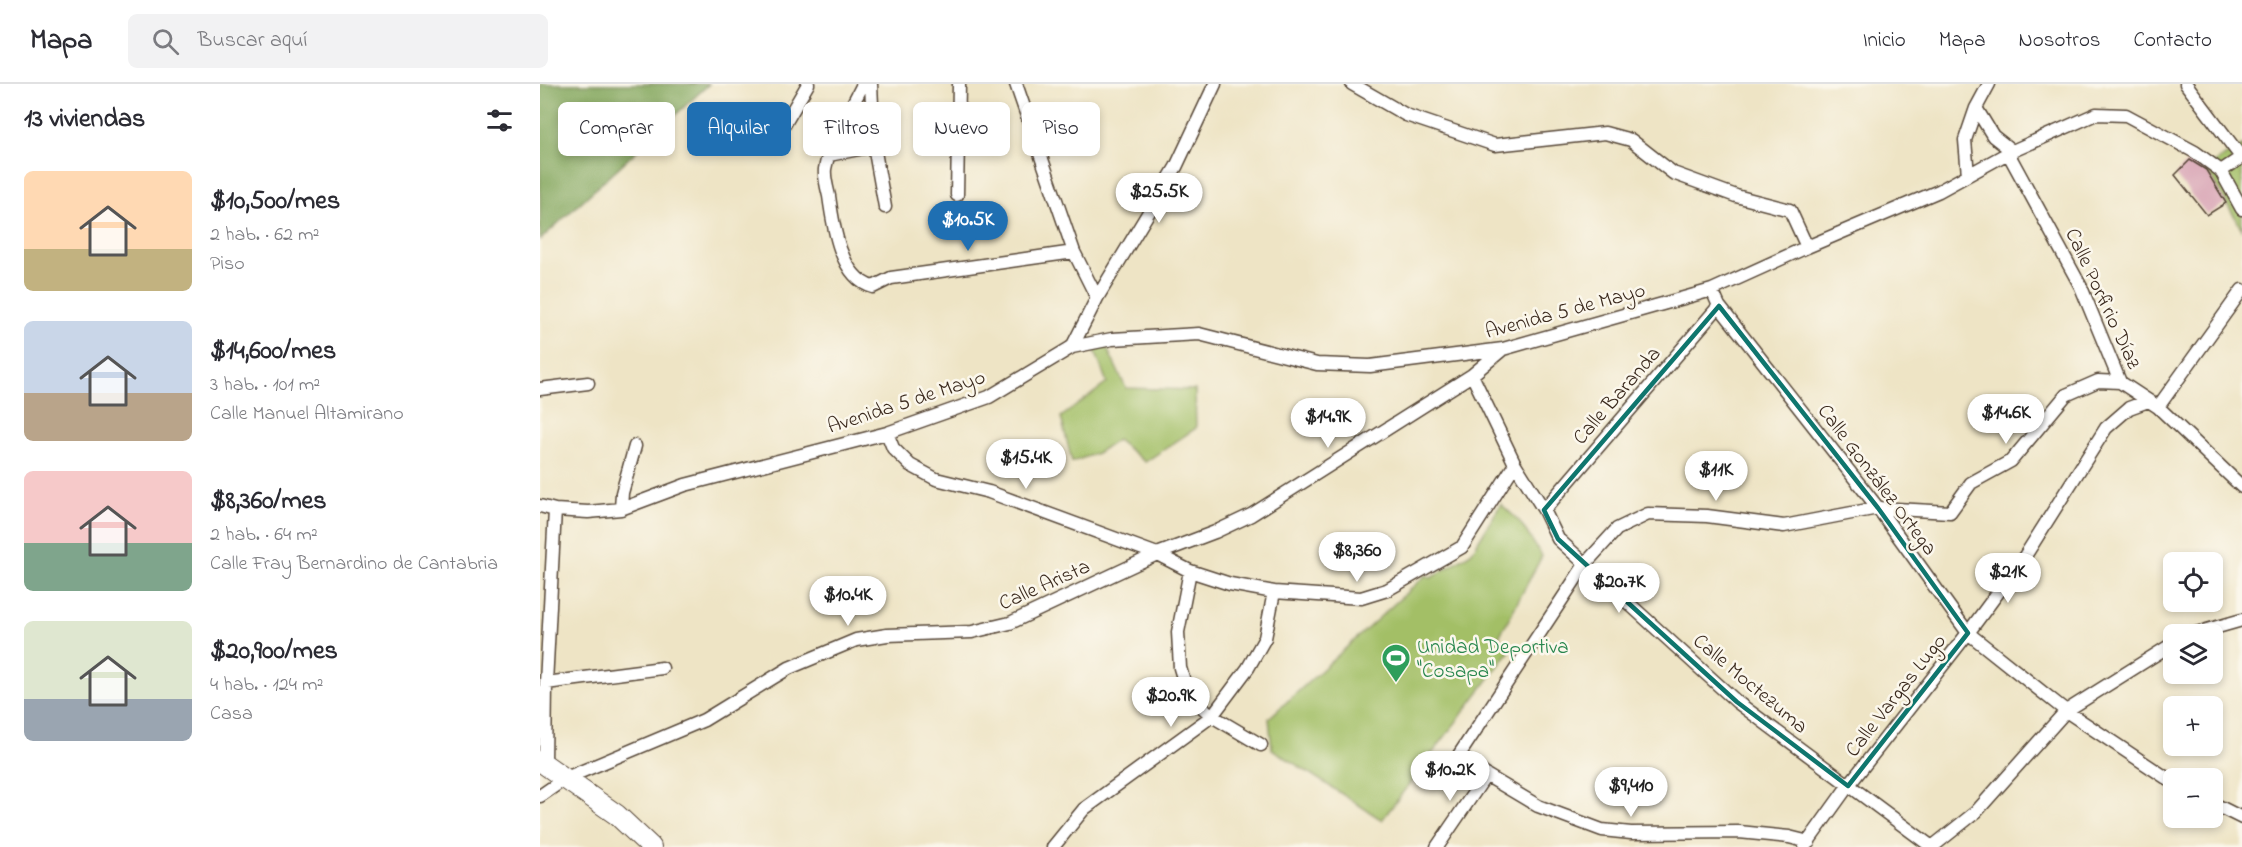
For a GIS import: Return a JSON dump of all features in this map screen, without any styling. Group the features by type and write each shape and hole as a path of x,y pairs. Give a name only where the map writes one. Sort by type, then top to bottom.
{"main road":[{"path":"542,762 617,815 651,847"}],"street":[{"path":"791,113 808,84"},
{"path":"854,102 863,84"},
{"path":"871,84 872,102"},
{"path":"957,195 959,84"},
{"path":"1016,84 1074,252 1097,298"},
{"path":"1072,347 1097,298 1176,167 1215,84"},
{"path":"1352,84 1406,115 1495,145 1605,133 1631,140 1673,173 1736,196 1790,210 1807,247"},
{"path":"1968,175 1965,140 1976,108 1989,84"},
{"path":"2186,84 2242,157 2221,171 2242,209"},
{"name":"Calle Porfirio Díaz","path":"1976,108 1993,135 2010,152 2081,287 2120,382 2153,404 2242,487"},
{"name":"Avenida 5 de Mayo","path":"540,506 555,510 588,512 621,509 685,485 886,433 989,397 1072,347 1112,339 1198,334 1317,364 1370,366 1503,349 1712,290 1939,191 2010,152 2096,114 2126,115 2195,152 2221,171"},
{"path":"829,156 825,172 835,237 848,266 863,284 873,287 891,278 1074,252"},
{"path":"876,156 885,207"},
{"name":"Calle González Ortega","path":"1712,290 1719,306 1878,508 1968,633 2066,711 2163,776"},
{"path":"2153,404 2242,290"},
{"name":"Calle Baranda","path":"1544,510 1719,306"},
{"name":"Calle Arista","path":"540,796 566,778 704,720 789,668 856,640 887,635 972,632 1010,623 1157,554 1215,532 1251,515 1472,375 1503,349"},
{"name":"Calle Moctezuma","path":"1472,375 1515,464 1544,510 1558,539 1737,702 1932,847"},
{"path":"1807,844 1789,837 1739,832 1631,833 1602,830 1539,806 1486,775 1459,754 1586,564 1617,529 1648,514 1707,516 1784,526 1878,508 1950,512 1971,483 2011,461 2066,395 2098,381 2120,382"},
{"path":"540,389 588,383"},
{"name":"Calle Vargas Lugo","path":"1807,844 1848,786 2025,556 2106,428 2129,408 2153,404"},
{"path":"886,433 893,448 910,465 936,479 989,492 1157,554 1190,571 1230,584 1274,592 1361,598 1387,590 1462,548 1515,464"},
{"path":"621,509 622,493 635,446"},
{"path":"542,762 546,683 545,617 555,510"},
{"path":"1190,571 1178,632 1180,668 1188,694 1212,716 1261,745"},
{"path":"1053,847 1084,809 1212,716 1248,668 1265,638 1274,592"},
{"path":"2223,625 2242,620"},
{"path":"1932,847 1976,812 2066,711 2163,650"},
{"path":"546,683 662,668"},
{"path":"1438,847 1486,775"},
{"path":"2223,808 2242,818"}],"highlighted area":[{"path":"1719,306 1878,508 1968,633 1848,786 1737,702 1558,539 1544,510"}],"green space":[{"path":"540,84 709,84 675,115 675,102 558,102 558,156 631,156 540,240"},
{"path":"2242,146 2242,229 2205,168"},
{"path":"1105,344 1126,388 1195,390 1196,428 1145,462 1117,440 1097,453 1072,462 1061,417 1107,383 1094,348"},
{"name":"Unidad Deportiva \"Cosapa\"","path":"1501,504 1520,522 1542,556 1499,637 1512,648 1382,820 1272,749 1269,718 1426,575 1431,578 1471,553"}],"building":[{"path":"2190,160 2206,170 2226,203 2207,215 2175,175"}],"place":[{"name":"Unidad Deportiva \"Cosapa\"","path":"1396,684"}]}
